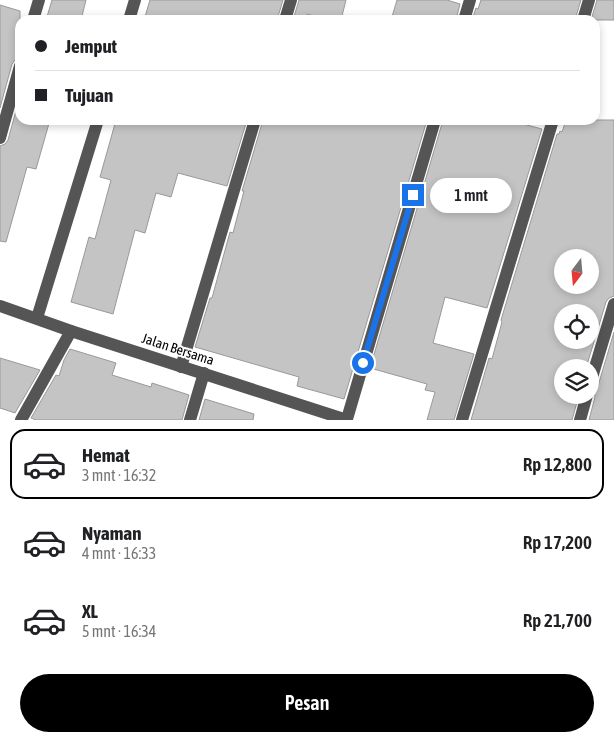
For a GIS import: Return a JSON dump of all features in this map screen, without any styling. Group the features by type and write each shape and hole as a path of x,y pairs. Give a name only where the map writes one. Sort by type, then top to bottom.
{"street":[{"path":"34,15 38,0"},
{"path":"130,15 135,0"},
{"path":"286,15 291,0"},
{"path":"466,15 470,0"},
{"path":"584,15 589,0"},
{"path":"0,138 15,84"},
{"path":"37,318 96,125"},
{"path":"181,366 253,125"},
{"path":"347,419 434,125"},
{"path":"462,420 551,125"},
{"path":"598,359 614,304"},
{"name":"Jalan Bersama","path":"0,306 71,331 347,419"},
{"path":"21,420 71,331"},
{"path":"190,420 204,373"},
{"path":"580,420 584,404"}],"building":[{"path":"52,0 86,0 82,15 48,15"},
{"path":"150,0 283,0 278,15 146,15"},
{"path":"299,0 346,0 342,15 294,15"},
{"path":"397,0 447,0 460,4 457,15 392,15"},
{"path":"481,0 581,0 576,15 474,15 476,8 478,9"},
{"path":"597,0 614,0 614,20 600,20 600,15 592,15"},
{"path":"0,5 20,11 20,15 15,15 15,60 12,64 0,108"},
{"path":"15,114 15,125 49,125 36,169 27,167 6,242 0,241 0,146 8,140"},
{"path":"600,120 614,120 614,296 606,302 599,325 599,304 554,304 554,349 592,349 589,359 554,359 554,404 576,404 572,420 471,420 489,358 492,359 501,320 557,134 560,131 562,132 564,125 600,125"},
{"path":"115,125 245,125 227,186 178,173 171,197 156,193 145,233 135,230 113,314 71,302 89,237 95,239 111,180 100,177"},
{"path":"262,125 426,125 344,399 297,386 299,377 195,347 210,298 212,298 230,232 233,233 244,191 242,191"},
{"path":"442,125 527,125 542,129 487,308 445,297 433,343 474,354 454,420 427,420 435,392 425,390 427,384 370,368"},
{"path":"614,332 614,420 589,420 593,404 599,404 599,383"},
{"path":"70,349 116,363 112,375 151,387 152,383 189,395 182,420 36,420 31,418 56,375 59,376"},
{"path":"0,358 40,370 15,413 0,408"},
{"path":"205,399 254,414 253,420 199,420"}],"route":[{"path":"363,363 413,195"}]}
